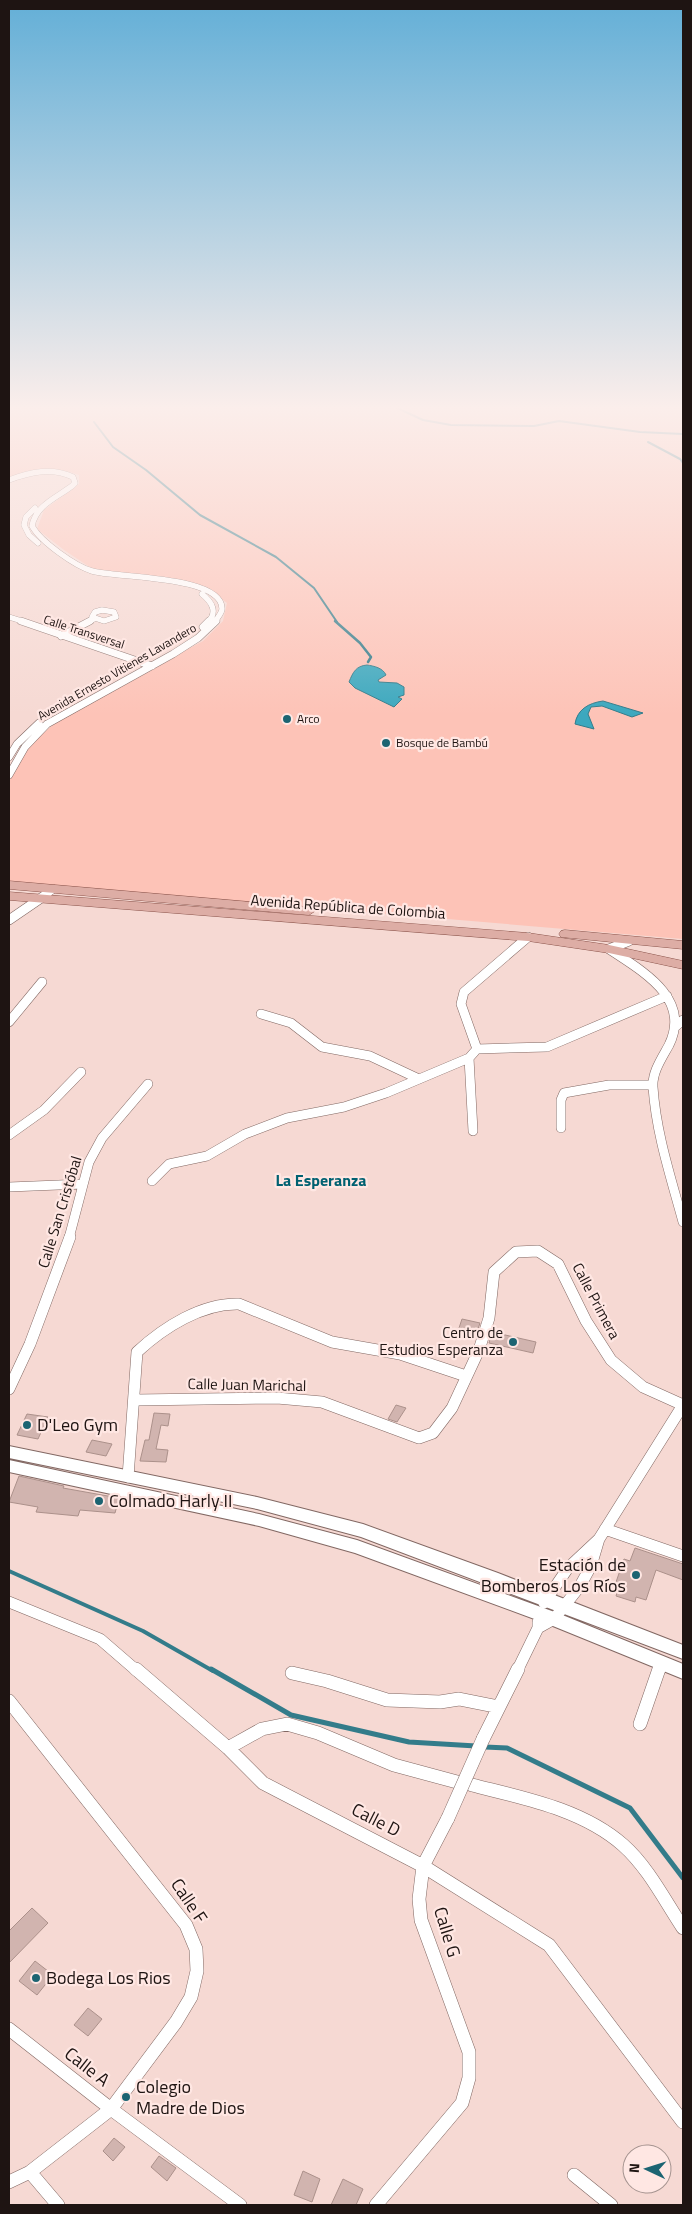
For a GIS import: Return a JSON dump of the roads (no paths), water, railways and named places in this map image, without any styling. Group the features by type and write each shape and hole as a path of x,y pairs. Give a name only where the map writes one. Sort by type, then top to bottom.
{"main road":[{"name":"Avenida República de Colombia","path":"9,885 683,945"},
{"name":"Avenida República de Colombia","path":"9,896 528,937 609,949 683,965"},
{"path":"9,1452 257,1503 363,1531 541,1614 564,1606 683,1652"},
{"path":"9,1466 314,1534 357,1547 541,1614 683,1672"}],"street":[{"name":"Avenida Ernesto Vitienes Lavandero","path":"9,757 17,744 32,728 186,647 211,628 220,616 220,602 209,592 180,582 158,578 106,574 78,568 32,538 24,525 30,513 36,508"},
{"name":"Avenida Ernesto Vitienes Lavandero","path":"42,508 33,518 32,526 38,536 78,568"},
{"name":"Calle Transversal","path":"9,618 149,665"},
{"path":"61,636 94,619"},
{"name":"Avenida Ernesto Vitienes Lavandero","path":"9,775 11,764 24,747 38,732 69,708"},
{"path":"9,920 54,889"},
{"path":"478,1049 461,1004 464,992 528,937"},
{"path":"609,949 629,941"},
{"path":"609,949 657,985 666,996 672,1010 675,1027"},
{"path":"9,1022 42,982"},
{"path":"152,1180 169,1164 207,1156 245,1134 287,1118 344,1107 419,1079 468,1058 478,1049 547,1047 666,996"},
{"path":"261,1014 291,1023 322,1047 383,1060 419,1079"},
{"path":"683,1020 675,1027 655,1074 653,1085 660,1138 683,1222"},
{"path":"468,1058 473,1131"},
{"path":"9,1135 44,1110 81,1072"},
{"name":"Calle San Cristóbal","path":"9,1388 30,1344 73,1229 89,1162 102,1138 148,1084"},
{"path":"561,1128 560,1100 564,1093 609,1085 653,1085"},
{"path":"9,1187 83,1184"},
{"name":"Calle Primera","path":"466,1376 479,1350 488,1318 494,1272 516,1252 538,1251 558,1264 586,1320 611,1360 643,1388 683,1405"},
{"path":"128,1477 136,1400 137,1352 149,1339 187,1318 223,1304 239,1304 332,1342 400,1354 466,1376"},
{"name":"Calle Juan Marichal","path":"136,1400 277,1398 322,1402 419,1438 433,1434 452,1408 466,1376"},
{"path":"554,1619 591,1566 602,1534 683,1405"},
{"path":"602,1534 683,1556"},
{"name":"Calle G","path":"376,2205 462,2103 468,2088 471,2070 469,2052 421,1920 419,1898 423,1866 448,1818 541,1614 585,1549 602,1534"},
{"name":"Calle D","path":"9,1602 100,1640 228,1748 263,1783 423,1866 549,1945 683,2122"},
{"path":"640,1724 662,1662"},
{"path":"292,1673 388,1700 440,1702 459,1699 499,1706"},
{"name":"Calle F","path":"9,1701 186,1924 196,1949 197,1970 191,1997 176,2022 111,2109 30,2172 9,2182"},
{"path":"228,1748 262,1729 287,1724 318,1733 394,1765 457,1782"},
{"path":"472,1785 532,1800 585,1820 623,1844 646,1872 683,1928"},
{"name":"Calle A","path":"9,2029 111,2109 240,2205"},
{"path":"30,2172 58,2205"},
{"path":"574,2174 611,2205"}],"water":[{"path":"367,665 378,668 385,673 386,675 378,680 379,682 397,683 404,687 404,695 398,697 402,699 394,707 355,688 349,682 355,670"},
{"path":"603,701 643,713 632,717 602,706 591,707 588,714 594,729 575,724 578,715 584,708 593,703"}],"waterway":[{"path":"192,508 200,515 276,557 314,588 337,622"},
{"path":"335,621 360,643 371,657 368,662"},
{"path":"9,1571 143,1631 213,1671"},
{"path":"211,1669 291,1715 409,1742 476,1746"},
{"path":"485,1747 507,1748 630,1808 683,1878"}],"place":[{"name":"Arco","path":"287,719"},
{"name":"Bosque de Bambú","path":"386,743"},
{"name":"Centro de Estudios Esperanza","path":"513,1342"},
{"name":"D'Leo Gym","path":"27,1425"},
{"name":"Colmado Harly II","path":"99,1501"},
{"name":"Estación de Bomberos Los Ríos","path":"636,1575"},
{"name":"Bodega Los Rios","path":"36,1978"},
{"name":"Colegio Madre de Dios","path":"126,2097"}],"district":[{"name":"La Esperanza","path":"321,1180"}]}
